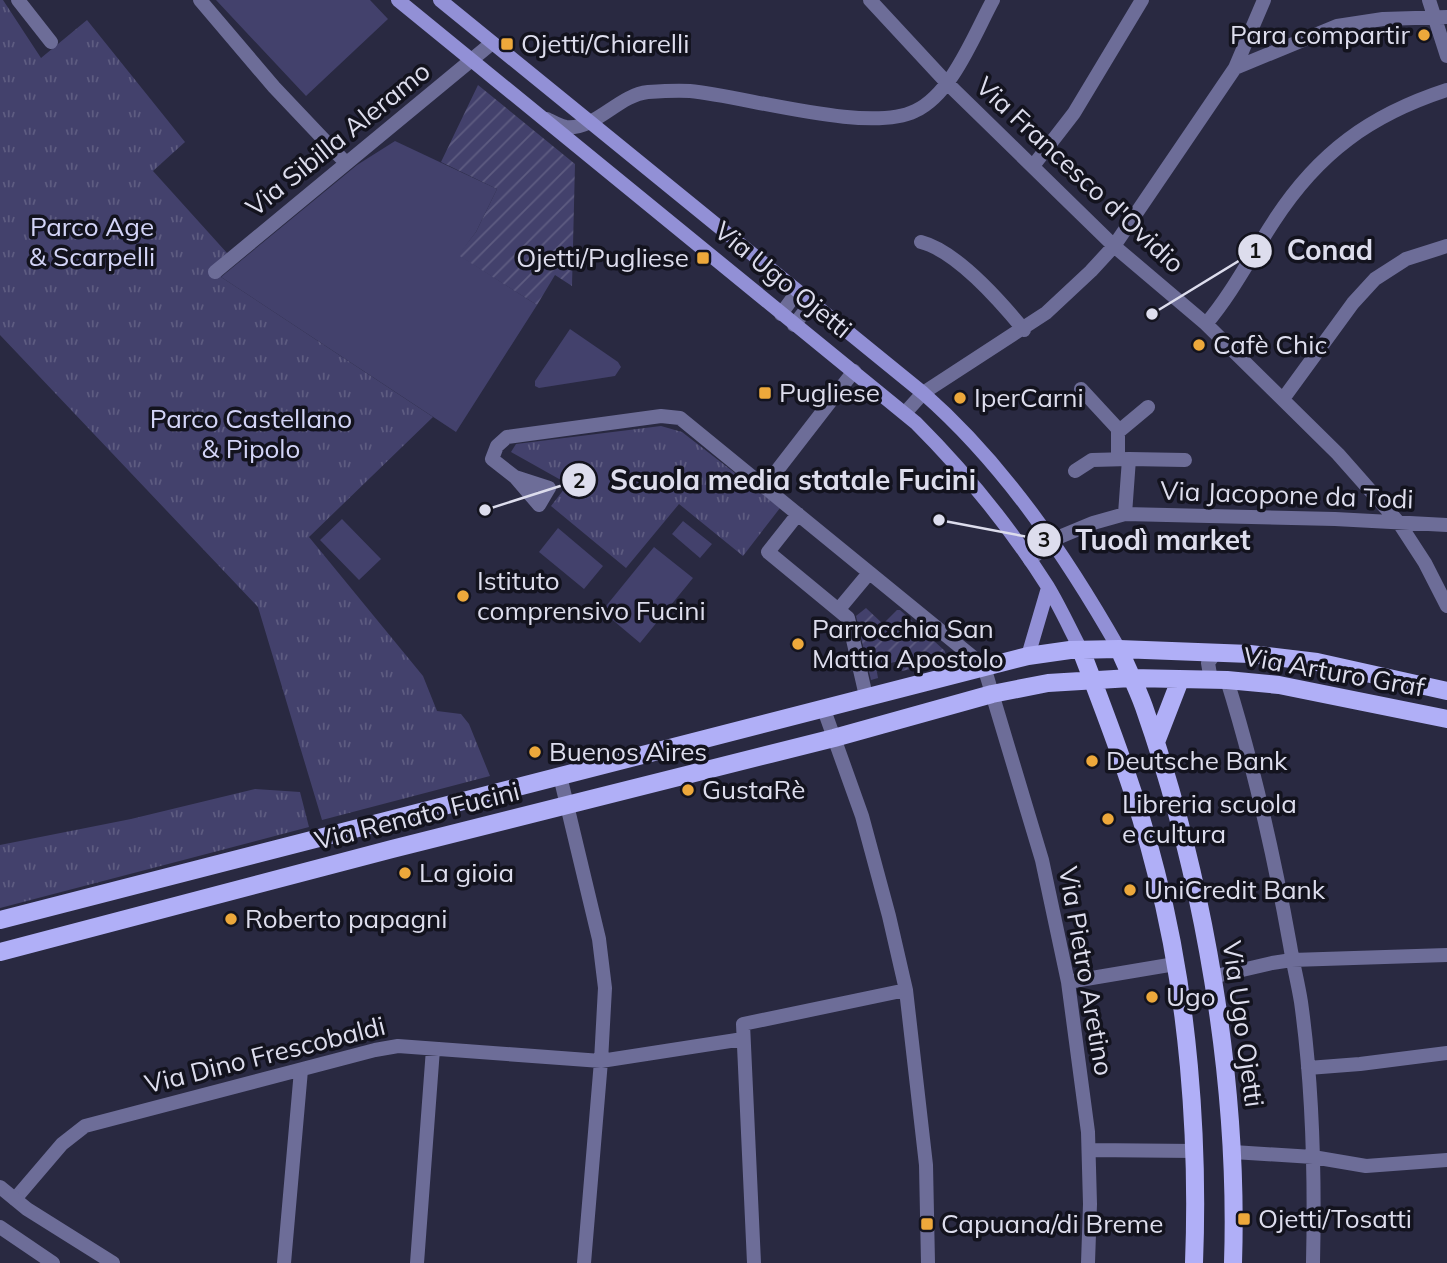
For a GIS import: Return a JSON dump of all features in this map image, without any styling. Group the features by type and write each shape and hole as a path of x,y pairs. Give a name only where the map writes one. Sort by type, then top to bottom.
{"main road":[{"name":"Via Ugo Ojetti","path":"398,0 905,413 979,491 1048,588 1081,650"},
{"name":"Via Ugo Ojetti","path":"440,0 923,393 976,446 1052,540 1119,649 1144,705 1182,835 1212,977 1233,1152 1233,1263"},
{"path":"1028,656 1048,588"},
{"name":"Via Arturo Graf","path":"1081,650 1216,652 1310,660 1447,691"},
{"path":"1081,650 1130,783 1165,911 1185,1042 1195,1151 1194,1263"},
{"name":"Via Renato Fucini","path":"0,920 982,666 1028,656 1081,650"},
{"name":"Via Arturo Graf","path":"1093,680 1219,680 1303,688 1447,719"},
{"name":"Via Renato Fucini","path":"0,952 834,738 992,694 1048,683 1093,680"},
{"path":"1156,742 1180,680"}],"street":[{"path":"18,0 51,42"},
{"path":"200,0 274,87 346,163"},
{"path":"540,116 564,127 578,127 630,96 672,91 706,93 823,113 871,118 911,113 922,108 947,83 993,0"},
{"path":"1033,166 1074,113 1142,0"},
{"path":"905,413 923,393 1024,330 1068,294 1114,246 1235,68 1264,0"},
{"path":"1429,0 1441,17 1447,56"},
{"name":"Via Francesco d'Ovidio","path":"875,2 947,83 1114,246 1206,324 1338,454 1399,523 1425,563 1447,606"},
{"path":"1235,68 1337,26 1374,20 1441,17"},
{"name":"Via Sibilla Aleramo","path":"215,272 492,43"},
{"path":"1206,324 1234,286 1289,198 1324,158 1370,123 1447,90"},
{"path":"921,242 939,248 953,259 1001,303 1024,330"},
{"path":"1283,399 1353,303 1376,279 1406,259 1447,246"},
{"path":"781,314 797,292"},
{"path":"794,325 811,303"},
{"path":"765,486 854,371"},
{"path":"1081,389 1118,432 1148,407"},
{"path":"515,477 492,459 496,446 507,437 670,416 683,419 982,666"},
{"name":"Via Jacopone da Todi","path":"1118,432 1123,459 1125,514"},
{"name":"Via Jacopone da Todi","path":"1075,471 1092,460 1185,460"},
{"path":"798,514 768,552 839,609 850,623 866,696"},
{"name":"Via Jacopone da Todi","path":"1030,560 1052,540 1093,523 1125,514 1447,524"},
{"path":"839,609 869,573"},
{"name":"Via Arturo Graf","path":"1216,652 1208,663 1219,680"},
{"name":"Via Pietro Aretino","path":"982,666 987,674 1047,879 1068,982 1089,1150 1088,1263"},
{"path":"1219,680 1262,810 1300,1000 1308,1068 1313,1157 1313,1263"},
{"path":"823,707 862,816 906,990 924,1140 928,1263"},
{"path":"560,776 603,964 605,1005 584,1263"},
{"path":"1212,977 1292,960 1447,955"},
{"path":"1068,982 1174,964"},
{"name":"Via Dino Frescobaldi","path":"15,1199 62,1144 85,1126 389,1047 601,1061 743,1031 906,990"},
{"path":"743,1031 754,1263"},
{"path":"417,1263 433,1049"},
{"path":"1308,1068 1447,1053"},
{"path":"285,1263 301,1070"},
{"path":"1089,1150 1195,1151"},
{"path":"1233,1152 1313,1157 1375,1166 1447,1160"},
{"path":"0,1187 113,1263"},
{"path":"0,1227 53,1263"}],"green space":[{"name":"Parco Castellano & Pipolo","path":"0,0 3,0 41,58 87,20 185,142 153,171 227,253 221,277 433,417 309,537 423,676 437,711 461,714 469,724 490,776 322,820 258,607 0,335"},
{"path":"216,0 370,0 388,19 306,96"},
{"path":"478,85 575,164 572,286 555,275 537,305 458,255 476,232 497,189 441,162"},
{"path":"395,141 497,189 476,232 459,255 537,305 456,432 221,277 357,165"},
{"path":"570,329 618,362 621,367 615,376 539,388 535,386 535,381"},
{"path":"661,426 682,432 780,508 743,556 679,504 626,568 551,506 568,484 511,452 516,444"},
{"path":"342,519 381,559 359,580 320,540"},
{"path":"683,521 712,544 700,558 672,534"},
{"path":"558,528 603,566 584,589 539,552"},
{"path":"654,547 693,578 640,643 602,611"},
{"path":"866,608 883,624 900,610 945,651 946,661 902,671 898,661 876,667 878,678 871,680 856,616"},
{"path":"255,789 300,792 309,827 0,908 0,845 131,819"}],"place":[{"name":"Para compartir","path":"1424,35"},
{"name":"Ojetti/Chiarelli","path":"507,44"},
{"name":"Ojetti/Pugliese","path":"703,258"},
{"name":"Conad","path":"1152,314"},
{"name":"Cafè Chic","path":"1199,345"},
{"name":"Pugliese","path":"765,393"},
{"name":"IperCarni","path":"960,398"},
{"name":"Scuola media statale Fucini","path":"485,510"},
{"name":"Tuodì market","path":"939,520"},
{"name":"Istituto comprensivo Fucini","path":"463,596"},
{"name":"Parrocchia San Mattia Apostolo","path":"798,644"},
{"name":"Buenos Aires","path":"535,752"},
{"name":"Deutsche Bank","path":"1092,761"},
{"name":"GustaRè","path":"688,790"},
{"name":"Libreria scuola e cultura","path":"1108,819"},
{"name":"La gioia","path":"405,873"},
{"name":"UniCredit Bank","path":"1130,890"},
{"name":"Roberto papagni","path":"231,919"},
{"name":"Ugo","path":"1152,997"},
{"name":"Ojetti/Tosatti","path":"1244,1219"},
{"name":"Capuana/di Breme","path":"927,1224"}],"park label":[{"name":"Parco Age & Scarpelli","path":"92,242"}]}
